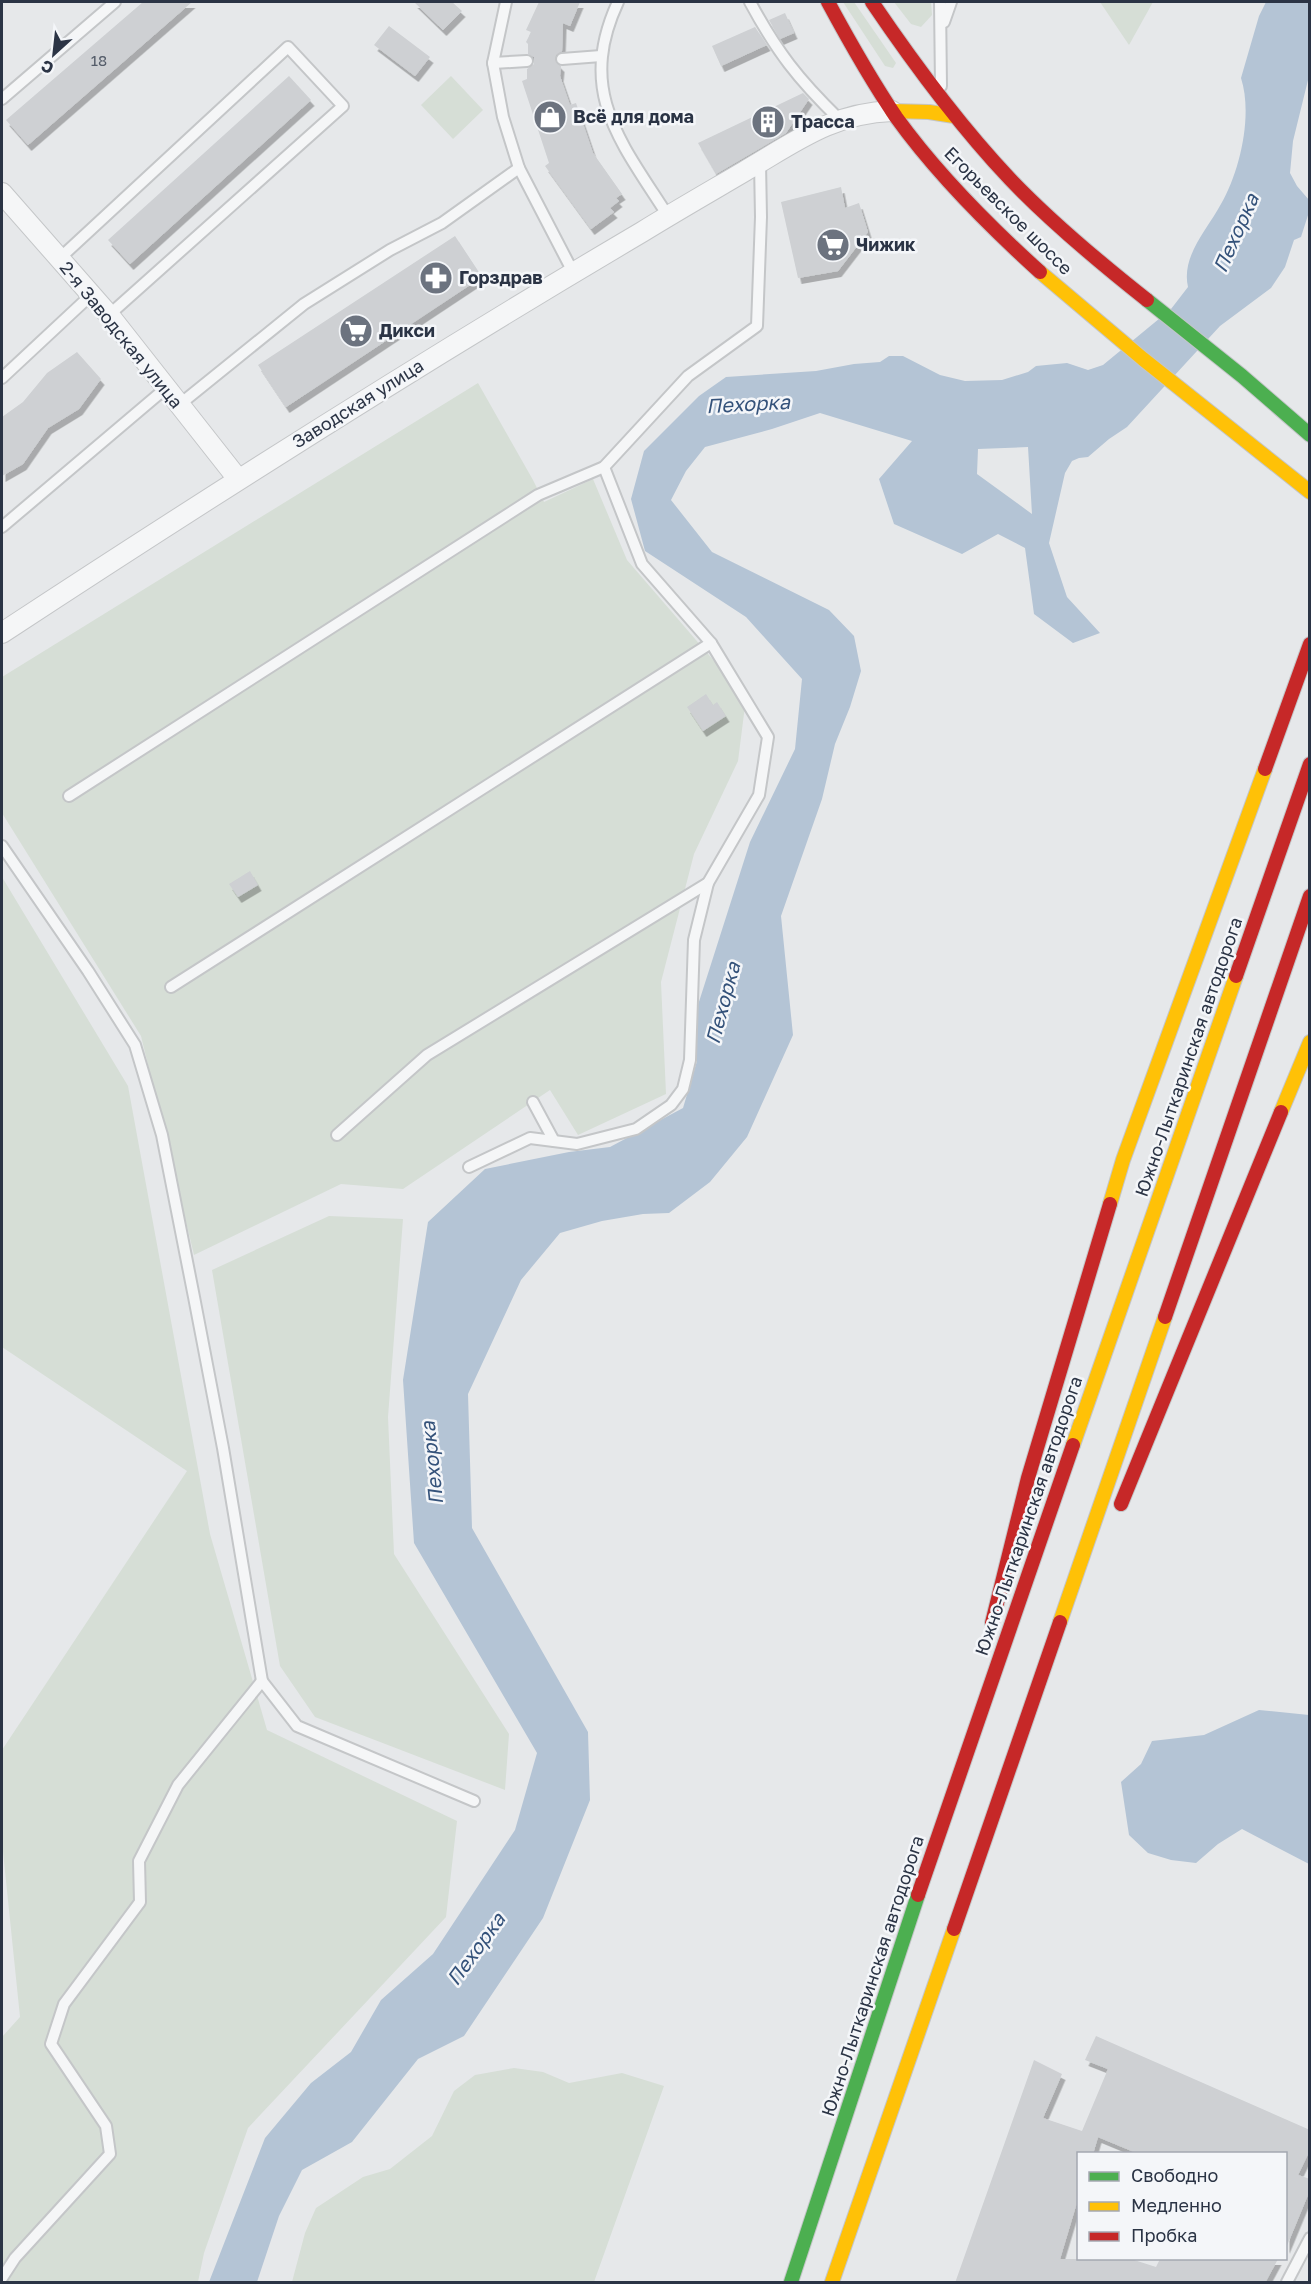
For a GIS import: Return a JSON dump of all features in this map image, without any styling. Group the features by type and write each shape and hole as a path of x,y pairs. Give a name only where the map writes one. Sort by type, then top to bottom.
{"main road":[{"name":"Егорьевское шоссе","path":"828,2 861,63 892,111 924,153 975,209 1040,272 1106,328 1310,492"},
{"name":"Егорьевское шоссе","path":"872,2 954,116 1035,204 1133,290 1295,422"},
{"name":"Заводская улица","path":"892,111 929,112 954,116"},
{"path":"1295,422 1310,430"},
{"path":"1295,422 1310,435"},
{"path":"989,1633 1028,1478 1123,1160 1310,644"},
{"name":"Южно-Лыткаринская автодорога","path":"791,2283 943,1819 1310,764"},
{"path":"832,2283 1310,896"},
{"path":"1117,1515 1310,1042"},
{"path":"988,1833 1082,1602"},
{"path":"943,1819 978,1679"}],"street":[{"name":"Заводская улица","path":"2,633 238,479 668,216 807,135 839,119 871,112 892,111"},
{"name":"2-я Заводская улица","path":"2,193 108,315 238,479"}],"lane":[{"path":"2,99 115,2"},
{"path":"506,2 493,63 503,117 519,168 573,272"},
{"path":"618,2 608,22 601,56 603,100 618,138 668,216"},
{"path":"750,2 772,42 796,76 839,119"},
{"path":"941,99 940,31 943,2"},
{"path":"59,259 288,47 344,106 108,315"},
{"path":"562,59 601,56"},
{"path":"493,63 527,61"},
{"path":"69,796 538,495 604,467 688,376 757,326 761,217 760,163"},
{"path":"179,405 304,304 390,250 442,223 519,168"},
{"path":"2,378 91,295"},
{"path":"2,527 166,388"},
{"path":"469,1167 530,1138 576,1144 636,1129 671,1106 683,1089 690,1060 694,940 708,883 759,795 768,737 711,643 642,564 604,467"},
{"path":"171,987 711,643"},
{"path":"2,846 135,1044 162,1135 185,1250 223,1448 262,1681 297,1726 474,1801"},
{"path":"337,1135 427,1055 708,883"},
{"path":"533,1102 554,1141"},
{"path":"2,2278 15,2258 110,2154 106,2126 51,2044 64,2004 140,1902 139,1861 178,1785 262,1681"},
{"path":"1287,2283 1310,2238"}],"shaded area":[{"path":"843,2 854,2 896,63 893,68 885,66"},
{"path":"894,2 931,2 932,15 921,27 911,24"},
{"path":"1100,2 1153,2 1129,45"},
{"path":"451,76 483,110 453,139 421,105"},
{"path":"478,383 544,502 593,479 627,560 746,698 738,761 694,854 661,982 666,1094 578,1135 550,1090 403,1189 341,1184 194,1255 141,1036 2,813 2,677"},
{"path":"2,877 128,1086 210,1534 267,1730 457,1821 446,1917 248,2128 204,2253 198,2282 2,2282 2,2037 20,2017 2,1842 2,1750 187,1471 2,1347"},
{"path":"329,1216 403,1219 388,1417 394,1554 509,1734 505,1790 315,1717 280,1666 212,1270"},
{"path":"514,2068 543,2072 569,2083 622,2073 664,2086 594,2282 292,2282 305,2233 316,2208 363,2177 390,2169 432,2136 454,2091 475,2075"}],"water":[{"name":"Пехорка","path":"1266,2 1309,2 1309,76 1293,141 1290,173 1309,200 1309,212 1301,237 1294,240 1285,267 1271,288 1220,326 1127,427 1088,457 1072,461 1065,473 1049,543 1067,597 1100,633 1073,643 1034,614 1025,548 998,534 962,554 894,524 879,479 912,441 820,413 705,447 686,471 671,500 712,552 829,610 854,636 861,671 835,744 822,799 781,916 793,1035 747,1137 710,1182 669,1213 643,1214 602,1221 560,1233 521,1280 468,1394 472,1528 588,1732 590,1800 543,1918 464,2036 418,2059 352,2142 302,2170 279,2216 257,2282 209,2282 265,2138 311,2083 351,2052 381,2000 433,1954 515,1830 537,1753 414,1543 403,1380 428,1222 485,1169 569,1152 610,1147 683,1108 697,1061 697,1008 750,842 795,749 802,679 746,617 645,551 631,499 644,451 699,396 726,377 816,371 880,362 889,356 903,356 940,375 965,381 1002,380 1028,372 1036,366 1067,363 1088,370 1103,365 1171,309 1188,287 1188,265 1192,254 1228,191 1239,159 1246,109 1241,78 1259,16","holes":["1028,447 1032,514 977,474 978,449"]},
{"path":"1259,1710 1309,1715 1309,1864 1242,1829 1218,1844 1196,1863 1171,1860 1148,1853 1129,1835 1121,1782 1141,1764 1152,1741 1204,1735"}],"building":[{"path":"143,2 192,2 28,145 6,120"},
{"path":"414,2 452,2 462,11 443,30"},
{"path":"539,2 580,2 570,26 563,23 562,51 556,55 555,60 561,66 560,76 570,105 576,103 593,153 622,194 616,198 619,201 610,208 614,212 591,229 545,166 549,163 522,81 527,79 527,69 534,64 534,57 528,54 526,42 531,32 526,30"},
{"path":"785,13 794,33 780,39 769,20"},
{"path":"389,26 430,57 415,76 374,45"},
{"path":"755,27 767,45 721,66 712,46"},
{"path":"289,76 311,100 130,264 108,240"},
{"name":"Трасса","path":"803,93 809,99 786,133 716,174 698,143"},
{"path":"841,187 845,208 859,203 868,232 838,271 798,278 781,202"},
{"path":"455,236 482,277 286,407 258,365"},
{"path":"77,352 101,379 79,409 48,428 23,464 2,476 2,417 23,402 47,373"},
{"path":"706,694 713,705 717,702 726,716 703,731 687,707"},
{"path":"250,871 258,885 238,897 229,884"},
{"path":"1096,2036 1310,2130 1310,2150 1298,2175 1310,2179 1310,2190 1287,2246 1287,2152 1134,2152 1098,2137 1094,2152 1077,2152 1077,2202 1060,2259 1134,2260 1156,2267 1160,2260 1277,2260 1265,2283 955,2283 1034,2060 1062,2074 1043,2118 1082,2131 1108,2069 1085,2060"}],"traffic: fast":[{"path":"1147,300 1242,376 1310,435"},
{"path":"791,2282 918,1895"}],"traffic: slow":[{"path":"892,111 929,112 954,116"},
{"path":"1040,272 1143,359 1310,492"},
{"path":"1110,1204 1123,1160 1265,769"},
{"path":"1073,1445 1236,976"},
{"path":"1281,1112 1310,1042"},
{"path":"1060,1622 1165,1317"},
{"path":"832,2282 954,1929"}],"traffic: jam":[{"path":"828,2 878,89 928,159 1001,236 1040,272"},
{"path":"872,2 937,93 1010,179 1076,242 1147,300"},
{"path":"1265,769 1310,644"},
{"path":"1236,976 1310,764"},
{"path":"1165,1317 1310,896"},
{"path":"1121,1504 1281,1112"},
{"path":"992,1623 1028,1478 1110,1204"},
{"path":"918,1895 1073,1445"},
{"path":"954,1929 1060,1622"}],"place":[{"name":"Всё для дома","path":"550,117"},
{"name":"Трасса","path":"768,122"},
{"name":"Чижик","path":"833,245"},
{"name":"Горздрав","path":"436,278"},
{"name":"Дикси","path":"356,331"}]}
